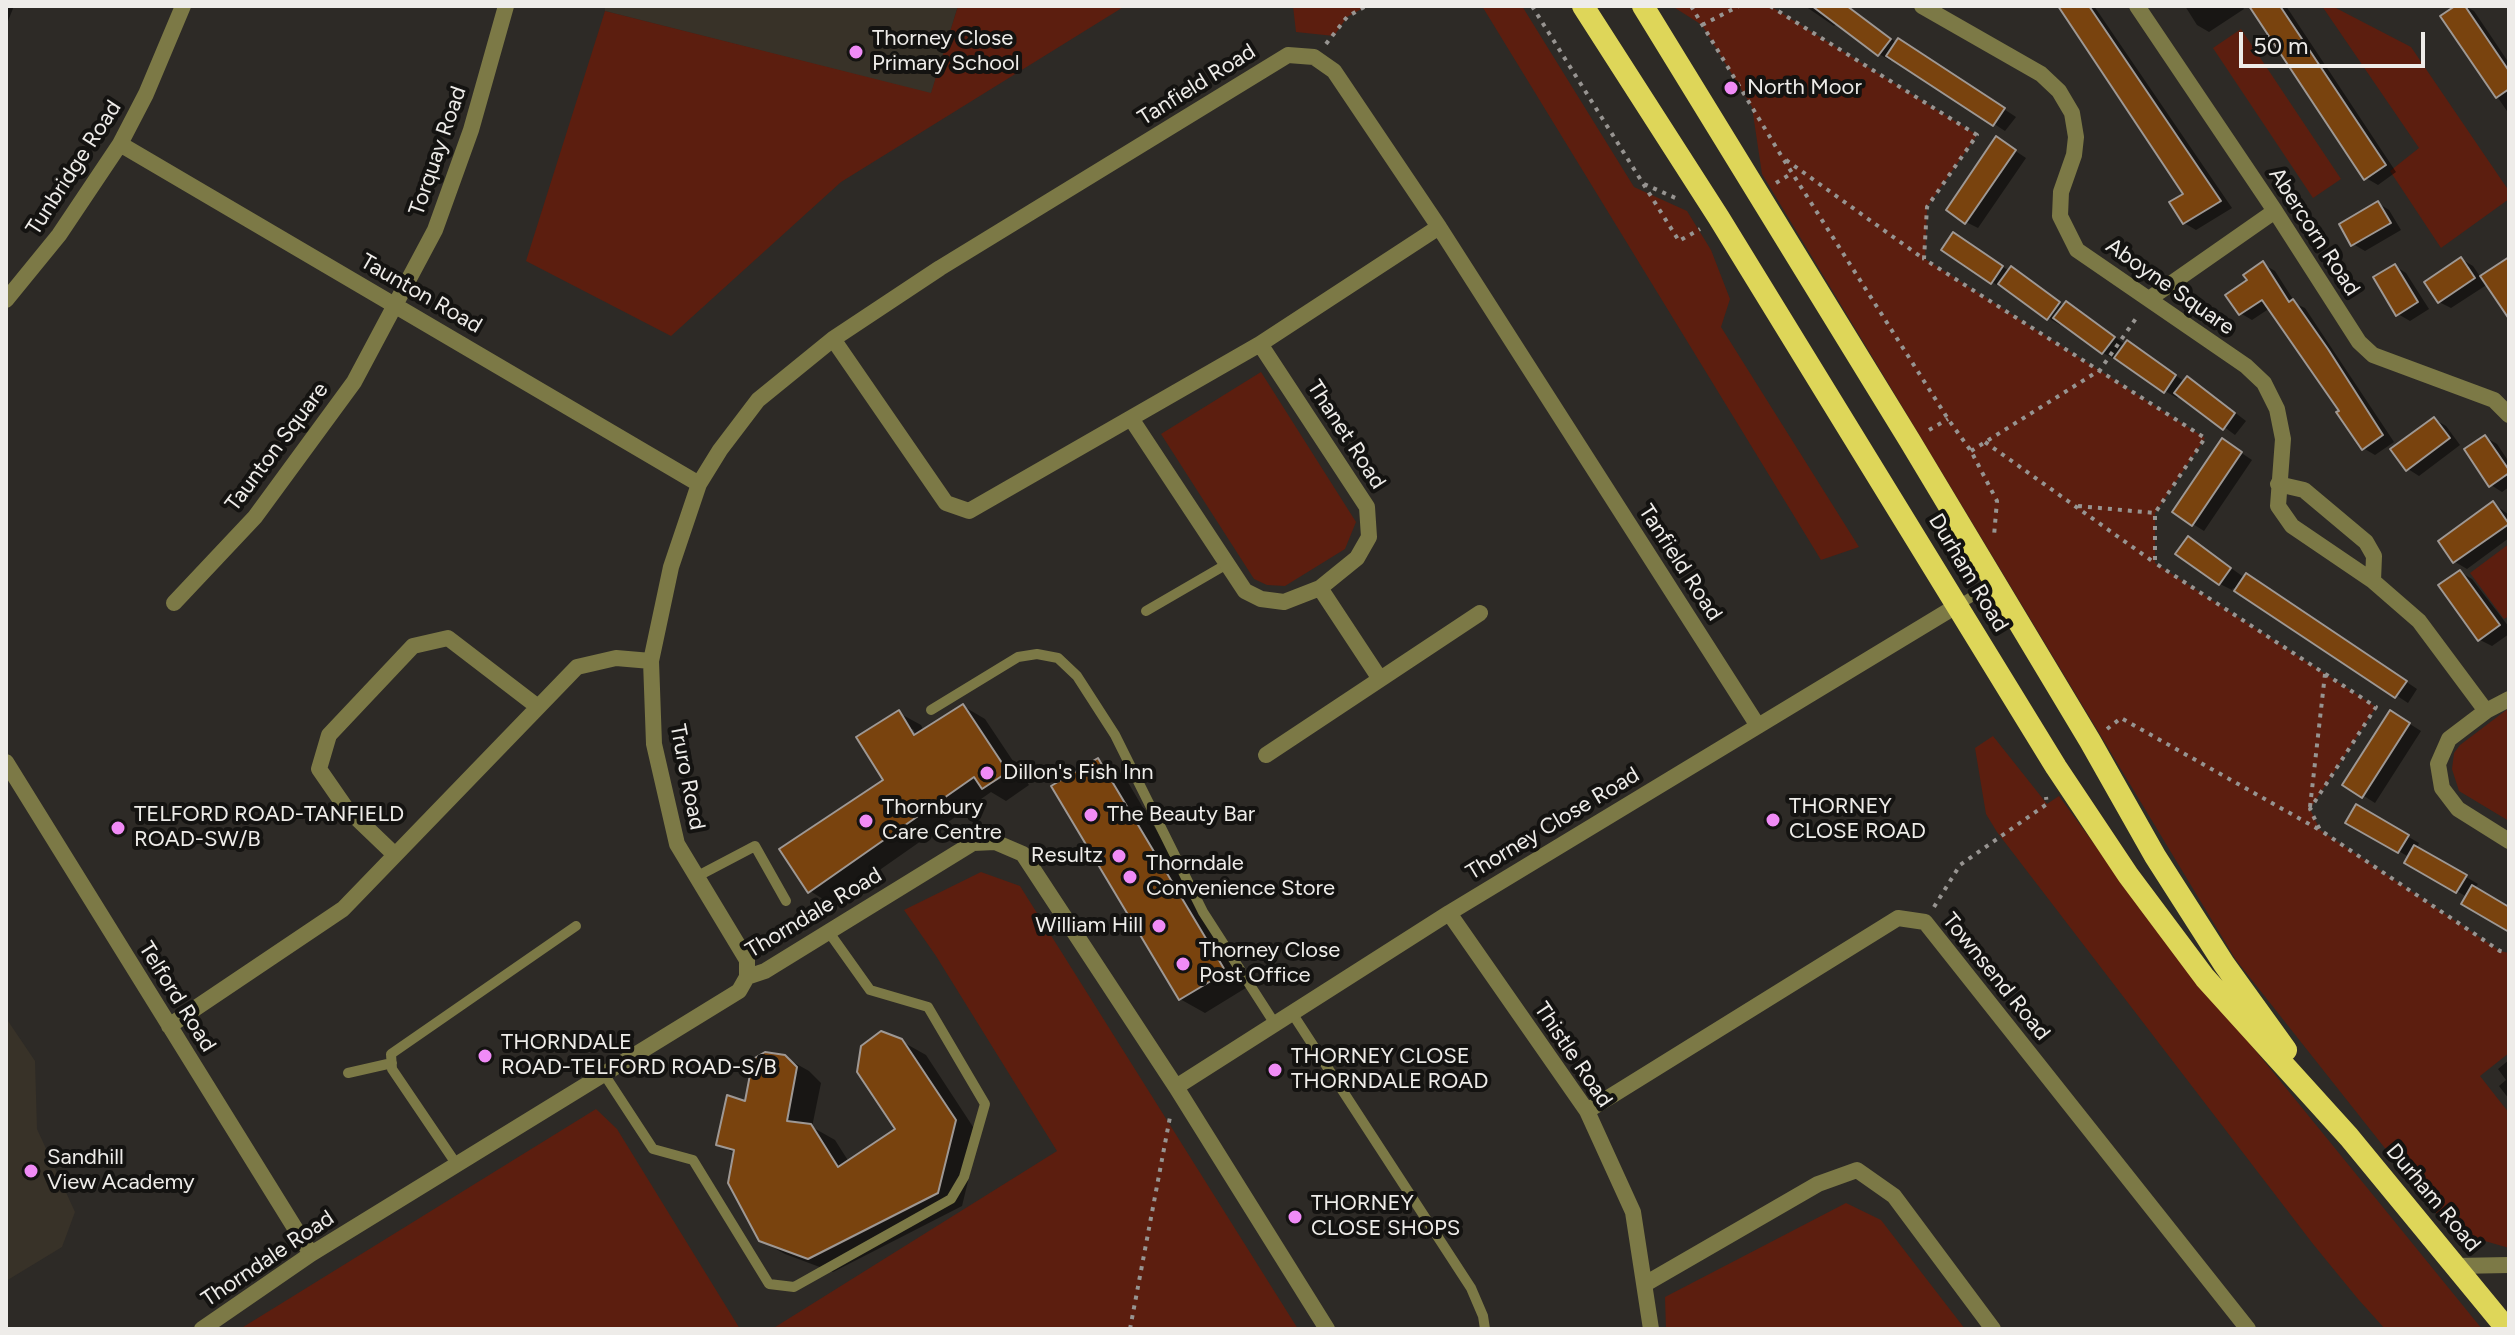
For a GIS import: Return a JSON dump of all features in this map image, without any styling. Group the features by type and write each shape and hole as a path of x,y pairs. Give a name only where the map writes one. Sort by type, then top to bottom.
{"highway":[{"name":"Durham Road","path":"1583,6 1719,218 2056,767 2128,875 2205,978 2349,1137 2507,1329"},
{"name":"Durham Road","path":"1643,6 2090,741 2155,856 2224,964 2349,1137"}],"street":[{"name":"Tunbridge Road","path":"6,300 59,235 120,144 146,94 183,6"},
{"name":"Torquay Road","path":"395,304 435,230 471,130 506,6"},
{"name":"Aboyne Square","path":"1922,6 2041,74 2059,91 2072,113 2076,137 2074,155 2061,192 2060,216 2077,250 2246,366 2264,383 2277,409 2283,439 2278,506 2292,526 2373,581 2419,621 2486,711"},
{"name":"Abercorn Road","path":"2137,6 2359,342 2373,355 2494,400 2509,415"},
{"name":"Tanfield Road","path":"671,567 699,484 720,450 758,400 833,339 940,268 1288,55 1314,57 1334,71 1439,227 1758,726"},
{"name":"Taunton Road","path":"120,144 699,484"},
{"path":"2149,299 2275,211"},
{"path":"833,339 946,503 969,511 1260,344 1439,227"},
{"name":"Taunton Square","path":"174,603 255,517 354,382 395,304"},
{"name":"Thanet Road","path":"1132,420 1245,591 1261,599 1284,602 1320,588 1357,558 1369,537 1367,507 1260,344"},
{"path":"2278,484 2304,490 2366,542 2374,556 2373,581"},
{"name":"Truro Road","path":"671,567 651,661 654,744 677,844 747,960 747,977"},
{"path":"1320,588 1380,679"},
{"name":"Thorney Close Road","path":"1176,1087 1449,913 1958,605"},
{"path":"1266,755 1480,613"},
{"path":"394,854 346,808 319,769 329,735 413,646 448,638 538,707"},
{"path":"169,1026 343,909 577,667 616,658 651,661"},
{"path":"2509,699 2486,711 2449,739 2438,764 2442,788 2458,809 2509,841"},
{"name":"Telford Road","path":"6,762 311,1254"},
{"name":"Thorndale Road","path":"202,1329 311,1254 739,991 747,977 765,971 973,843 995,842 1023,854 1176,1087 1327,1329"},
{"name":"Thistle Road","path":"1449,913 1587,1111 1633,1212 1651,1329"},
{"name":"Townsend Road","path":"1587,1111 1898,918 1925,922 2248,1329"},
{"path":"1645,1284 1818,1184 1857,1170 1894,1196 1993,1329"},
{"path":"2455,1266 2509,1265"}],"lane":[{"path":"1146,611 1227,564"},
{"path":"1958,605 1993,580"},
{"path":"931,710 1018,657 1037,654 1058,658 1077,676 1115,735 1203,912 1275,1024"},
{"path":"696,877 755,846 786,901"},
{"path":"457,1165 392,1069 391,1054 576,926"},
{"path":"604,1074 653,1149 693,1160 769,1284 794,1287 951,1199 964,1177 985,1104 928,1007 870,990 828,931"},
{"path":"1292,1013 1471,1288 1485,1329"},
{"path":"348,1073 392,1063"}],"path":[{"path":"1314,57 1347,17 1366,6"},
{"path":"1532,6 1679,241 1719,218"},
{"path":"1691,6 1782,157 1971,451 1997,501 1993,580"},
{"path":"1702,25 1739,6"},
{"path":"1770,6 1977,135 1927,207 1924,259"},
{"path":"1782,157 1924,259 2205,438 2155,513 2155,563"},
{"path":"1971,451 2100,370 2149,299"},
{"path":"1985,442 2155,563 2376,707 2310,809"},
{"path":"2074,506 2155,513"},
{"path":"2325,674 2310,809 2320,830 2500,951 2509,953"},
{"path":"1130,1329 1176,1087"}],"shaded area":[{"name":"Thorney Close Primary School","path":"605,6 958,6 931,94 605,11"},
{"path":"958,6 1125,6 841,182 671,336 526,261 605,11 931,93"},
{"path":"1293,6 1367,6 1347,17 1334,36 1296,32"},
{"path":"1482,6 1522,6 1634,187 1687,211 1711,250 1730,299 1721,327 1859,547 1821,560"},
{"path":"1672,6 1770,6 1977,135 1927,207 1925,259 2205,438 2155,513 2155,563 2376,707 2310,809 2320,830 2500,951 2509,953 2509,1053 2480,1076 2509,1113 2509,1248 2478,1239 2464,1248 2236,960 1762,174 1752,107 1702,25"},
{"path":"2322,6 2332,6 2411,47 2509,191 2509,199 2441,248 2390,171 2419,148"},
{"path":"2241,29 2341,179 2313,198 2213,48"},
{"path":"1261,372 1356,522 1345,549 1285,586 1267,585 1254,579 1161,434"},
{"path":"2509,544 2509,616 2504,619 2470,573"},
{"path":"2509,708 2509,821 2459,791 2452,769 2454,753 2460,745"},
{"path":"1993,736 2047,804 2059,796 2155,927 2482,1329 2385,1329 2358,1299 1997,832 1986,814 1975,748"},
{"path":"981,872 1020,886 1298,1329 772,1329 1057,1151 904,910"},
{"name":"Sandhill View Academy","path":"6,1018 35,1061 37,1129 75,1212 62,1247 6,1281"},
{"path":"596,1109 617,1129 740,1329 240,1329"},
{"path":"1846,1203 1881,1220 1965,1329 1666,1329 1665,1297"}],"building":[{"path":"1812,6 1847,6 1891,39 1878,56"},
{"path":"2058,6 2089,6 2221,201 2183,224 2169,202 2183,194"},
{"path":"2249,6 2280,6 2386,165 2364,180"},
{"path":"2455,6 2465,6 2509,71 2509,89 2496,98 2440,16"},
{"path":"1898,38 2005,108 1993,126 1886,56"},
{"path":"1996,136 2016,150 1965,224 1946,210"},
{"path":"2378,201 2391,223 2351,246 2339,224"},
{"path":"1953,232 2003,266 1991,284 1941,250"},
{"path":"2461,257 2475,278 2438,303 2424,282"},
{"path":"2509,257 2509,319 2480,276"},
{"path":"2263,261 2289,302 2293,299 2328,349 2383,435 2362,450 2336,412 2339,411 2262,300 2239,315 2225,295 2247,280 2243,275"},
{"path":"2395,264 2418,302 2396,316 2373,277"},
{"path":"2011,266 2060,302 2047,320 1998,284"},
{"path":"2066,301 2115,337 2102,354 2053,318"},
{"path":"2127,340 2176,375 2164,393 2114,358"},
{"path":"2187,376 2235,413 2223,430 2174,393"},
{"path":"2434,417 2450,438 2406,471 2390,449"},
{"path":"2485,435 2509,470 2489,487 2464,449"},
{"path":"2222,438 2242,452 2192,526 2172,512"},
{"path":"2493,501 2509,524 2453,563 2438,541"},
{"path":"2188,536 2231,568 2219,585 2175,554"},
{"path":"2460,570 2500,625 2478,641 2438,585"},
{"path":"2246,573 2407,681 2395,698 2234,591"},
{"name":"Thornbury Care Centre","path":"963,704 1008,772 982,789 974,777 808,893 779,849 883,780 856,737 899,710 914,735"},
{"path":"2390,710 2410,723 2362,798 2342,785"},
{"path":"1098,758 1226,972 1179,1000 1051,786"},
{"path":"2356,804 2409,835 2398,853 2345,823"},
{"path":"2414,845 2467,875 2456,893 2404,863"},
{"path":"2472,885 2509,907 2509,932 2461,904"},
{"path":"881,1031 902,1039 956,1120 938,1193 808,1259 759,1241 728,1183 734,1150 716,1145 727,1095 745,1101 753,1059 765,1052 785,1055 797,1067 787,1121 811,1124 838,1167 895,1129 857,1072 861,1046"}],"place":[{"name":"Thorney Close Primary School","path":"856,52"},
{"name":"North Moor","path":"1731,88"},
{"name":"Dillon's Fish Inn","path":"987,773"},
{"name":"The Beauty Bar","path":"1091,815"},
{"name":"THORNEY CLOSE ROAD","path":"1773,820"},
{"name":"Thornbury Care Centre","path":"866,821"},
{"name":"TELFORD ROAD-TANFIELD ROAD-SW/B","path":"118,828"},
{"name":"Resultz","path":"1119,856"},
{"name":"Thorndale Convenience Store","path":"1130,877"},
{"name":"William Hill","path":"1159,926"},
{"name":"Thorney Close Post Office","path":"1183,964"},
{"name":"THORNDALE ROAD-TELFORD ROAD-S/B","path":"485,1056"},
{"name":"THORNEY CLOSE THORNDALE ROAD","path":"1275,1070"},
{"name":"Sandhill View Academy","path":"31,1171"},
{"name":"THORNEY CLOSE SHOPS","path":"1295,1217"}]}
